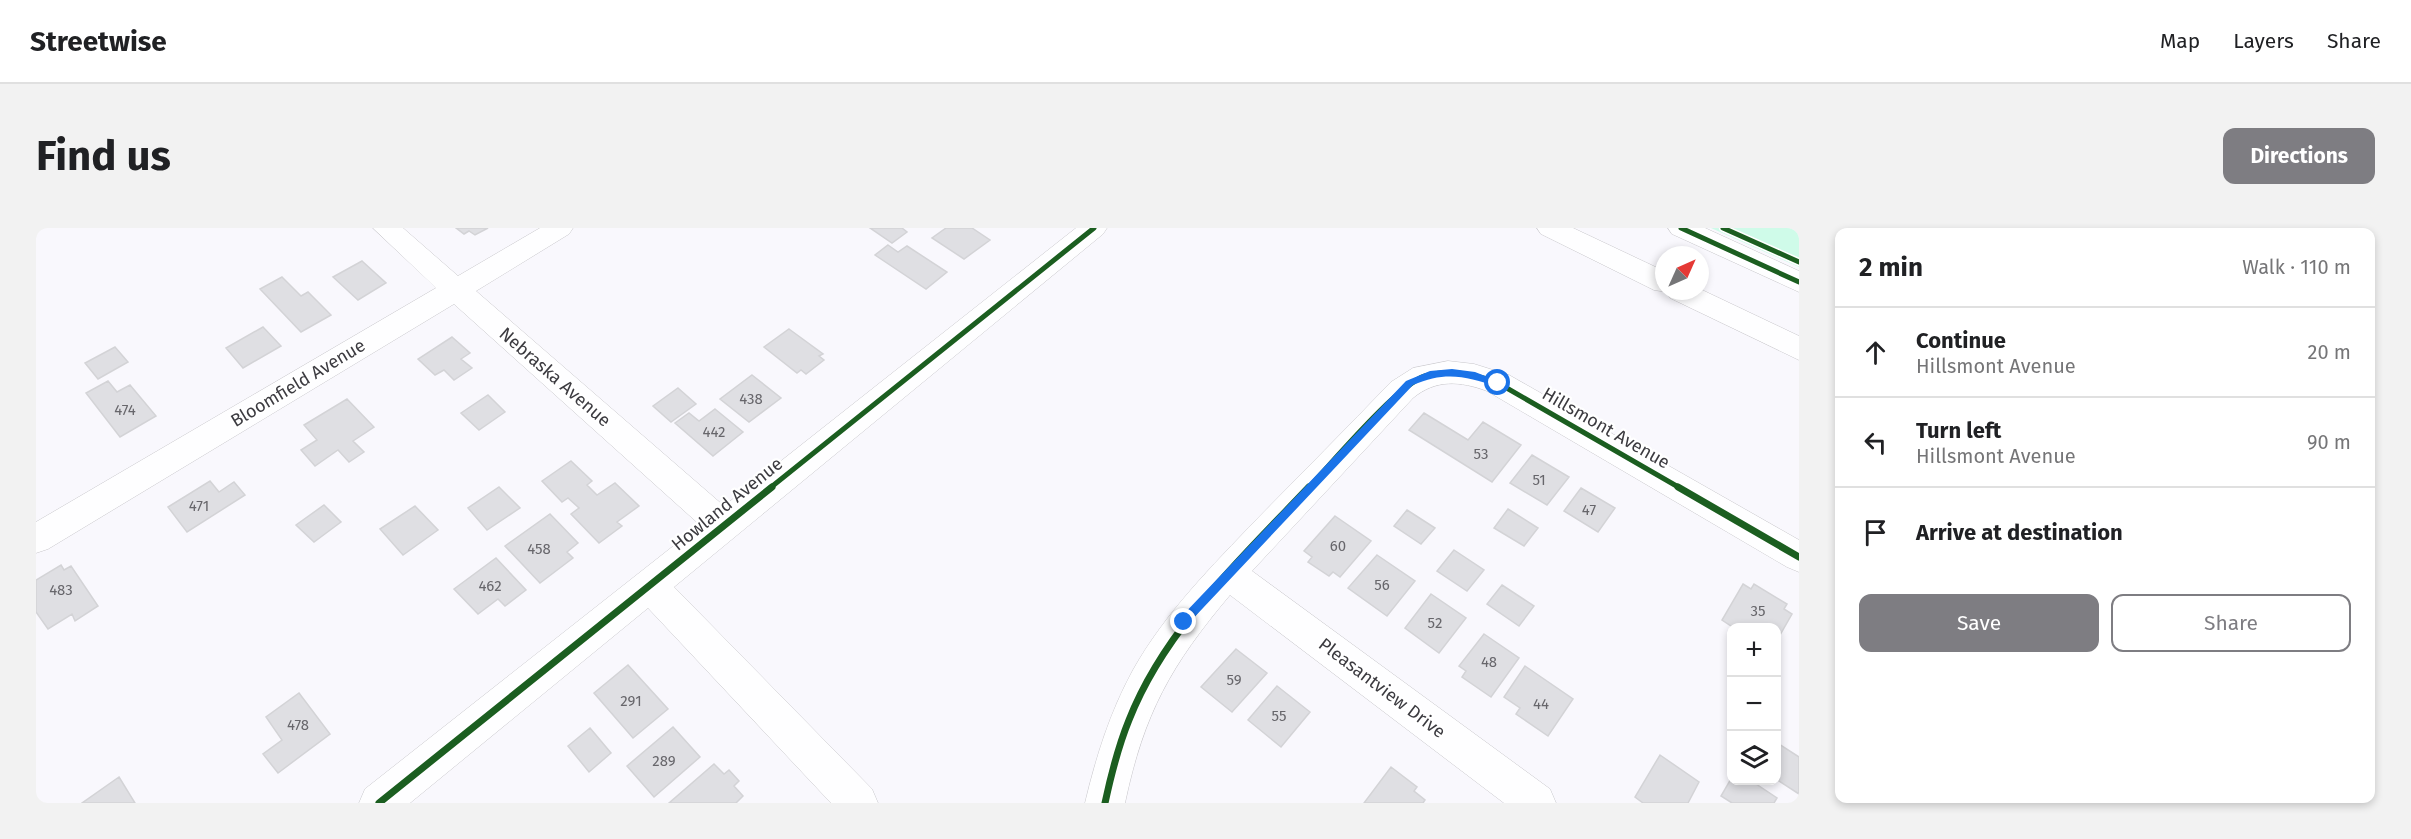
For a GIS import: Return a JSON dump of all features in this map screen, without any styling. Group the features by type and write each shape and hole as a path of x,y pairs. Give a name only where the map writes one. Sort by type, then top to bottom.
{"street":[{"name":"Nebraska Avenue","path":"386,228 724,526"},
{"name":"Bloomfield Avenue","path":"36,539 560,228"},
{"name":"Howland Avenue","path":"378,803 1094,228"},
{"path":"1550,228 1655,279"},
{"path":"1681,228 1799,282"},
{"path":"1698,300 1799,349"},
{"name":"Hillsmont Avenue","path":"1105,803 1119,745 1152,671 1184,622 1410,383 1441,372 1463,373 1498,383 1799,556"},
{"name":"Pleasantview Drive","path":"1228,573 1536,803"},
{"path":"650,585 858,803"}],"green space":[{"path":"1711,228 1799,228 1799,267"}],"building":[{"path":"456,228 488,228 475,235 469,231 464,234"},
{"path":"870,228 902,228 907,232 892,243"},
{"path":"946,228 972,228 990,240 964,259 932,238"},
{"path":"888,245 898,252 907,246 947,272 926,289 875,255"},
{"path":"362,261 386,283 358,300 333,277"},
{"path":"282,277 301,296 308,292 331,315 301,332 260,289"},
{"path":"263,327 281,346 243,368 226,348"},
{"path":"789,329 823,354 819,356 824,360 806,374 801,370 797,373 764,347"},
{"path":"452,337 470,353 461,359 472,368 454,380 444,370 435,375 418,359"},
{"path":"115,347 128,362 98,379 85,363"},
{"path":"752,375 781,398 749,422 720,399"},
{"path":"108,381 117,392 130,385 156,416 120,437 86,393"},
{"path":"678,388 696,404 671,422 653,406"},
{"path":"488,395 505,412 479,430 461,413"},
{"path":"347,399 374,427 353,441 364,452 349,462 338,450 315,466 301,450 317,440 304,425"},
{"path":"715,409 743,432 713,456 675,423 689,413 699,421"},
{"path":"1424,413 1468,440 1483,422 1521,445 1492,482 1409,430"},
{"path":"1532,455 1569,477 1547,505 1510,483"},
{"path":"571,461 592,481 587,485 597,495 615,483 639,506 617,522 622,526 599,543 571,514 579,508 568,498 562,502 542,481"},
{"path":"210,481 219,492 234,482 245,495 187,532 168,507"},
{"path":"499,487 520,508 487,530 468,508"},
{"path":"1581,488 1615,508 1598,532 1564,511"},
{"path":"324,505 341,522 314,542 296,525"},
{"path":"415,506 438,530 403,555 380,529"},
{"path":"1508,509 1538,528 1524,546 1494,528"},
{"path":"1407,510 1435,528 1421,544 1394,526"},
{"path":"550,514 578,543 567,552 573,558 540,583 505,546"},
{"path":"1335,516 1371,541 1340,577 1333,572 1329,576 1308,562 1312,557 1304,551"},
{"path":"1454,550 1484,570 1467,591 1437,571"},
{"path":"1377,555 1415,581 1387,616 1348,588"},
{"path":"496,558 526,590 505,606 498,599 478,614 454,589"},
{"path":"61,565 64,570 71,566 98,606 75,621 72,614 48,629 36,612 36,580"},
{"path":"1743,584 1751,589 1754,584 1787,604 1784,609 1792,614 1781,633 1781,623 1727,623 1722,620"},
{"path":"1502,585 1534,606 1519,626 1487,604"},
{"path":"1431,594 1466,618 1439,653 1405,628"},
{"path":"1484,634 1519,658 1491,697 1462,677 1466,671 1459,666"},
{"path":"1236,649 1267,673 1232,712 1201,687"},
{"path":"628,665 668,709 633,738 594,693"},
{"path":"1525,666 1573,699 1548,736 1516,714 1520,708 1504,697"},
{"path":"1277,686 1310,712 1281,747 1248,720"},
{"path":"299,693 330,734 278,773 263,754 282,740 266,717"},
{"path":"673,727 700,757 654,797 627,766"},
{"path":"590,728 611,753 589,772 568,746"},
{"path":"1781,745 1799,757 1799,794 1781,782"},
{"path":"1660,755 1699,782 1688,803 1643,803 1635,797"},
{"path":"714,764 724,774 729,770 739,781 734,786 743,796 736,803 669,803"},
{"path":"1391,767 1417,787 1414,791 1425,800 1423,803 1364,803"},
{"path":"119,777 135,803 82,803"},
{"path":"1727,785 1758,785 1777,798 1774,803 1732,803 1721,796"}],"cycle path":[{"path":"379,803 1094,228"},
{"path":"1681,228 1799,282"},
{"path":"1723,228 1799,262"},
{"path":"1105,803 1115,759 1129,719 1146,682 1167,648 1217,585 1246,554 1402,390 1424,376 1448,372 1461,373 1498,383 1799,557"}],"route":[{"path":"1184,622 1201,601 1410,383 1430,374 1452,372 1475,375 1498,383"}]}
